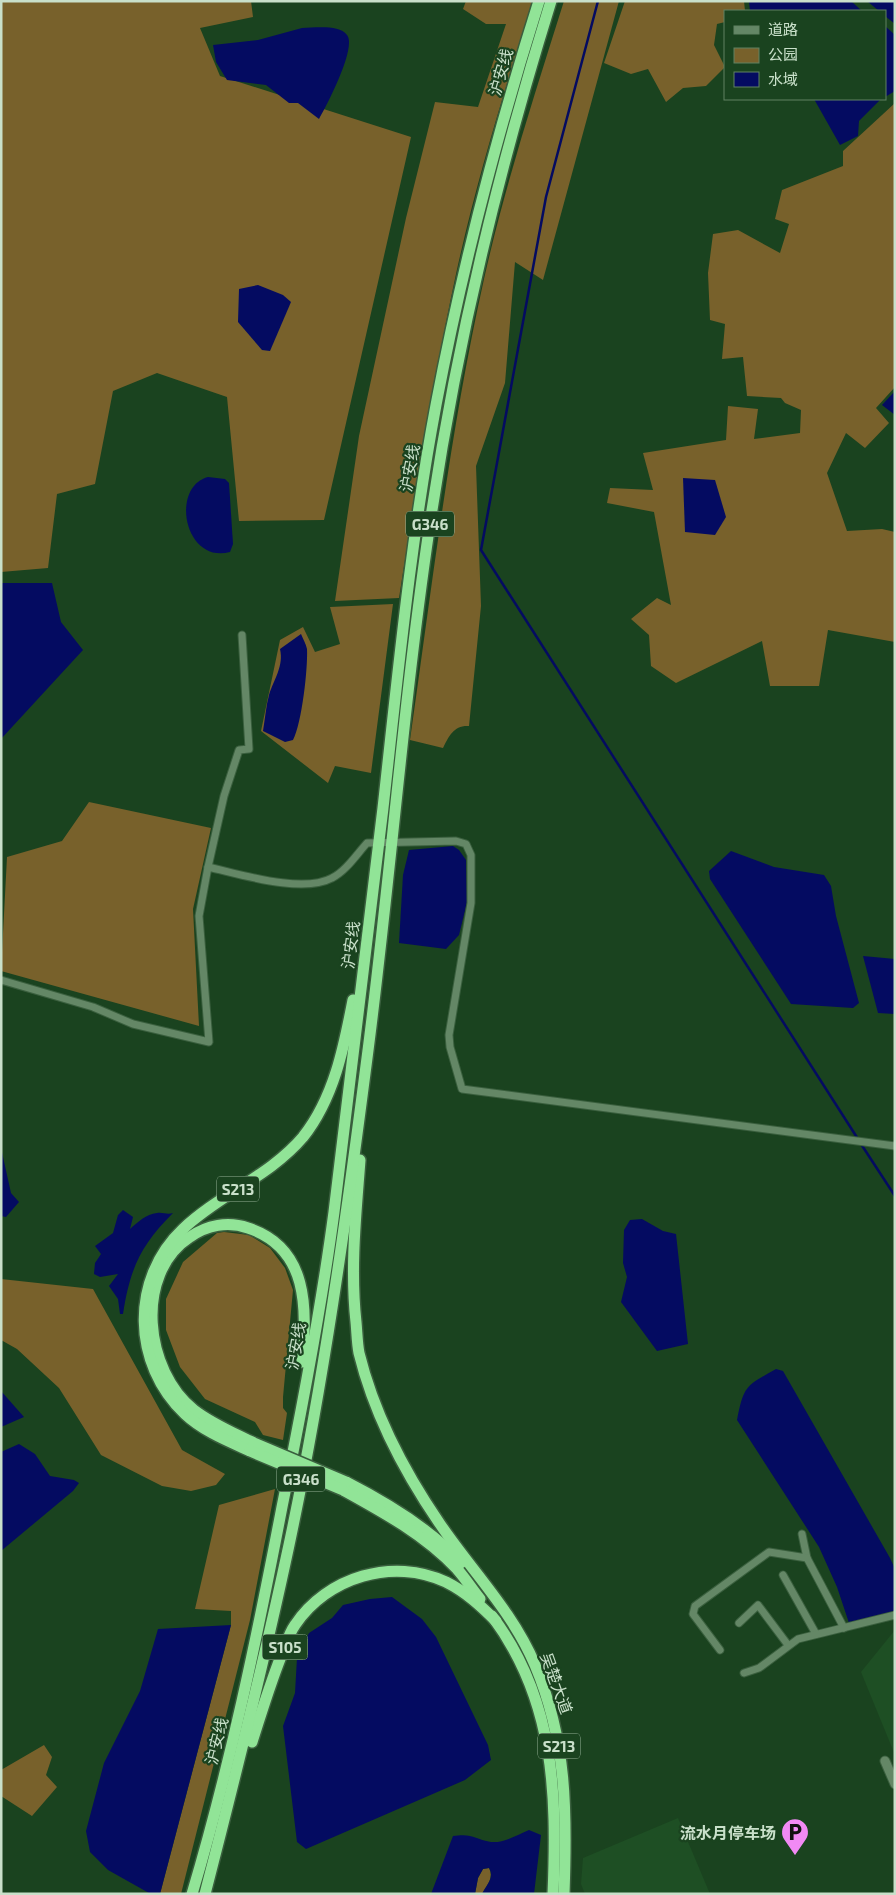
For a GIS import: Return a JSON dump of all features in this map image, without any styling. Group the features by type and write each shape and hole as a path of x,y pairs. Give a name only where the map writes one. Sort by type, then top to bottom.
{"highway":[{"name":"沪安线","path":"192,1894 211,1829 254,1653 294,1446 333,1218 379,843 406,602 436,407 478,216 514,82 539,1"},
{"name":"沪安线","path":"205,1894 249,1725 290,1543 316,1402 367,1058 418,603 448,409 467,312 490,216 525,84 551,1"},
{"name":"S213","path":"345,1486 212,1432 185,1414 165,1390 151,1366 144,1340 143,1313 148,1288 156,1265 183,1229 214,1205 272,1167 303,1136 325,1102 337,1070 348,1028 374,882"},
{"path":"367,1058 354,1241 353,1297 359,1352 380,1414 409,1476 440,1525 502,1610"},
{"path":"252,1447 193,1410 175,1388 161,1366 154,1337 151,1312 155,1289 165,1266 176,1250 189,1237 209,1227 241,1226 264,1233 280,1247 294,1266 303,1292 306,1318 294,1446"},
{"path":"345,1486 373,1496 418,1526 452,1553 502,1610"},
{"path":"345,1486 434,1547 457,1569 496,1621"},
{"name":"S105","path":"205,1894 274,1672 294,1626 319,1597 348,1580 382,1571 413,1572 445,1582 474,1599 496,1621"},
{"name":"吴楚大道","path":"502,1610 521,1637 535,1665 558,1738 565,1794 564,1894"},
{"name":"吴楚大道","path":"496,1621 511,1644 536,1698 550,1754 555,1795 553,1894"}],"street":[{"path":"1,980 93,1007 133,1024 209,1042 199,916 224,796 239,750 249,749 242,635"},
{"path":"208,867 286,883 320,883 338,875 367,843 456,841 466,844 470,855 471,903 449,1036 450,1047 462,1089 895,1146"},
{"path":"802,1534 807,1558 844,1628"},
{"path":"720,1650 693,1614 695,1606 769,1552 807,1558"},
{"path":"783,1575 816,1634"},
{"path":"739,1623 758,1605 788,1645"},
{"path":"744,1673 758,1668 788,1645 816,1634 895,1615"},
{"path":"885,1761 895,1784"}],"shaded area":[{"path":"895,1630 895,1755 861,1672"},
{"path":"678,1818 710,1894 585,1894 581,1884 583,1858"}],"green space":[{"path":"1,1 251,1 253,17 200,28 220,76 411,137 324,520 239,521 227,397 157,373 113,391 95,484 57,494 48,568 1,572"},
{"path":"466,1 533,1 491,137 472,205 456,274 432,395 399,598 335,601 359,436 406,218 435,102 478,107 506,24 486,24 463,9"},
{"path":"564,1 619,1 543,280 515,262 505,383 476,466 481,606 469,726 456,729 443,748 410,740 451,451 472,336 492,244 521,139"},
{"path":"625,1 744,1 745,10 724,10 724,22 717,24 714,45 724,68 706,86 683,88 666,102 648,69 631,74 604,63"},
{"path":"895,103 895,387 876,408 889,423 865,448 846,433 827,473 847,531 882,529 895,532 895,642 828,630 819,686 770,686 762,641 676,683 651,666 649,635 631,619 657,598 671,605 654,512 607,503 610,488 653,490 643,453 726,440 728,406 758,409 754,439 800,433 801,410 785,403 781,398 747,396 743,357 722,359 725,324 710,320 708,273 713,234 738,230 780,253 789,224 775,219 782,190 843,166 843,151"},
{"path":"393,604 371,773 335,766 328,783 261,731 280,640 303,627 315,652 340,644 330,607"},
{"path":"89,802 211,828 193,909 199,1026 1,971 7,857 62,841"},
{"path":"217,1233 249,1235 270,1248 285,1268 293,1290 283,1397 283,1408 287,1413 283,1440 263,1435 255,1422 205,1399 180,1367 166,1330 166,1299 183,1262"},
{"path":"1,1279 93,1289 182,1450 225,1474 216,1485 191,1491 162,1486 101,1455 59,1388 17,1349 1,1340"},
{"path":"275,1489 250,1620 181,1894 160,1894 231,1625 231,1611 195,1609 219,1505"},
{"path":"44,1745 52,1757 46,1775 57,1787 32,1816 1,1796 1,1770"},
{"path":"489,1868 491,1875 488,1884 482,1894 475,1894 478,1878 483,1869"}],"water":[{"path":"749,1 851,1 861,10 750,10"},
{"path":"867,1 895,1 895,24 886,17 886,10 878,10"},
{"path":"326,27 338,29 347,35 349,41 345,63 340,76 319,119 298,103 289,103 266,85 227,80 216,62 213,45 258,40 302,28"},
{"path":"886,27 895,35 895,91 886,96"},
{"path":"815,100 880,100 859,121 858,136 840,145"},
{"path":"258,285 283,295 291,302 270,351 262,350 238,322 239,289"},
{"path":"895,391 895,415 882,405"},
{"path":"208,477 225,479 229,483 233,544 230,552 214,553 202,547 193,536 188,523 186,508 189,495 196,484"},
{"path":"683,478 715,480 726,517 715,535 685,532"},
{"path":"1,583 52,583 61,622 83,650 1,739"},
{"path":"301,634 307,649 304,695 293,740 285,742 263,731 269,695 280,667 280,649"},
{"path":"453,846 459,850 466,860 467,902 459,935 446,949 399,943 403,875 409,850"},
{"path":"731,851 774,867 824,875 831,886 836,916 859,1003 853,1008 791,1004 710,879 709,871"},
{"path":"863,956 895,959 895,1014 878,1013"},
{"path":"1,1148 11,1193 19,1202 6,1217 1,1216"},
{"path":"123,1210 133,1217 130,1229 149,1215 173,1213 152,1236 138,1259 129,1284 123,1314 120,1314 118,1299 109,1286 118,1274 100,1277 94,1274 95,1263 101,1254 95,1246 113,1233 118,1215"},
{"path":"642,1219 663,1231 676,1234 688,1344 657,1351 621,1302 627,1277 623,1263 624,1230 630,1220"},
{"path":"776,1369 783,1371 890,1558 895,1569 895,1614 849,1623 837,1587 819,1547 737,1420 742,1400 748,1388 752,1383"},
{"path":"1,1391 24,1417 1,1427"},
{"path":"19,1444 35,1454 50,1476 74,1480 79,1483 73,1491 1,1551 1,1452"},
{"path":"392,1597 422,1619 436,1637 488,1745 491,1760 465,1780 306,1849 297,1842 283,1726 295,1693 297,1658 309,1633 332,1618 343,1605 370,1599"},
{"path":"231,1625 160,1894 149,1893 108,1870 90,1852 86,1831 104,1763 140,1691 158,1629"},
{"path":"529,1830 541,1835 534,1894 482,1894 491,1875 489,1868 483,1869 478,1878 475,1894 431,1894 453,1836 469,1836 496,1842"}],"waterway":[{"path":"598,1 546,197 481,550 858,1139"},
{"path":"861,1144 895,1196"}],"place":[{"name":"流水月停车场","path":"795,1856"}]}
